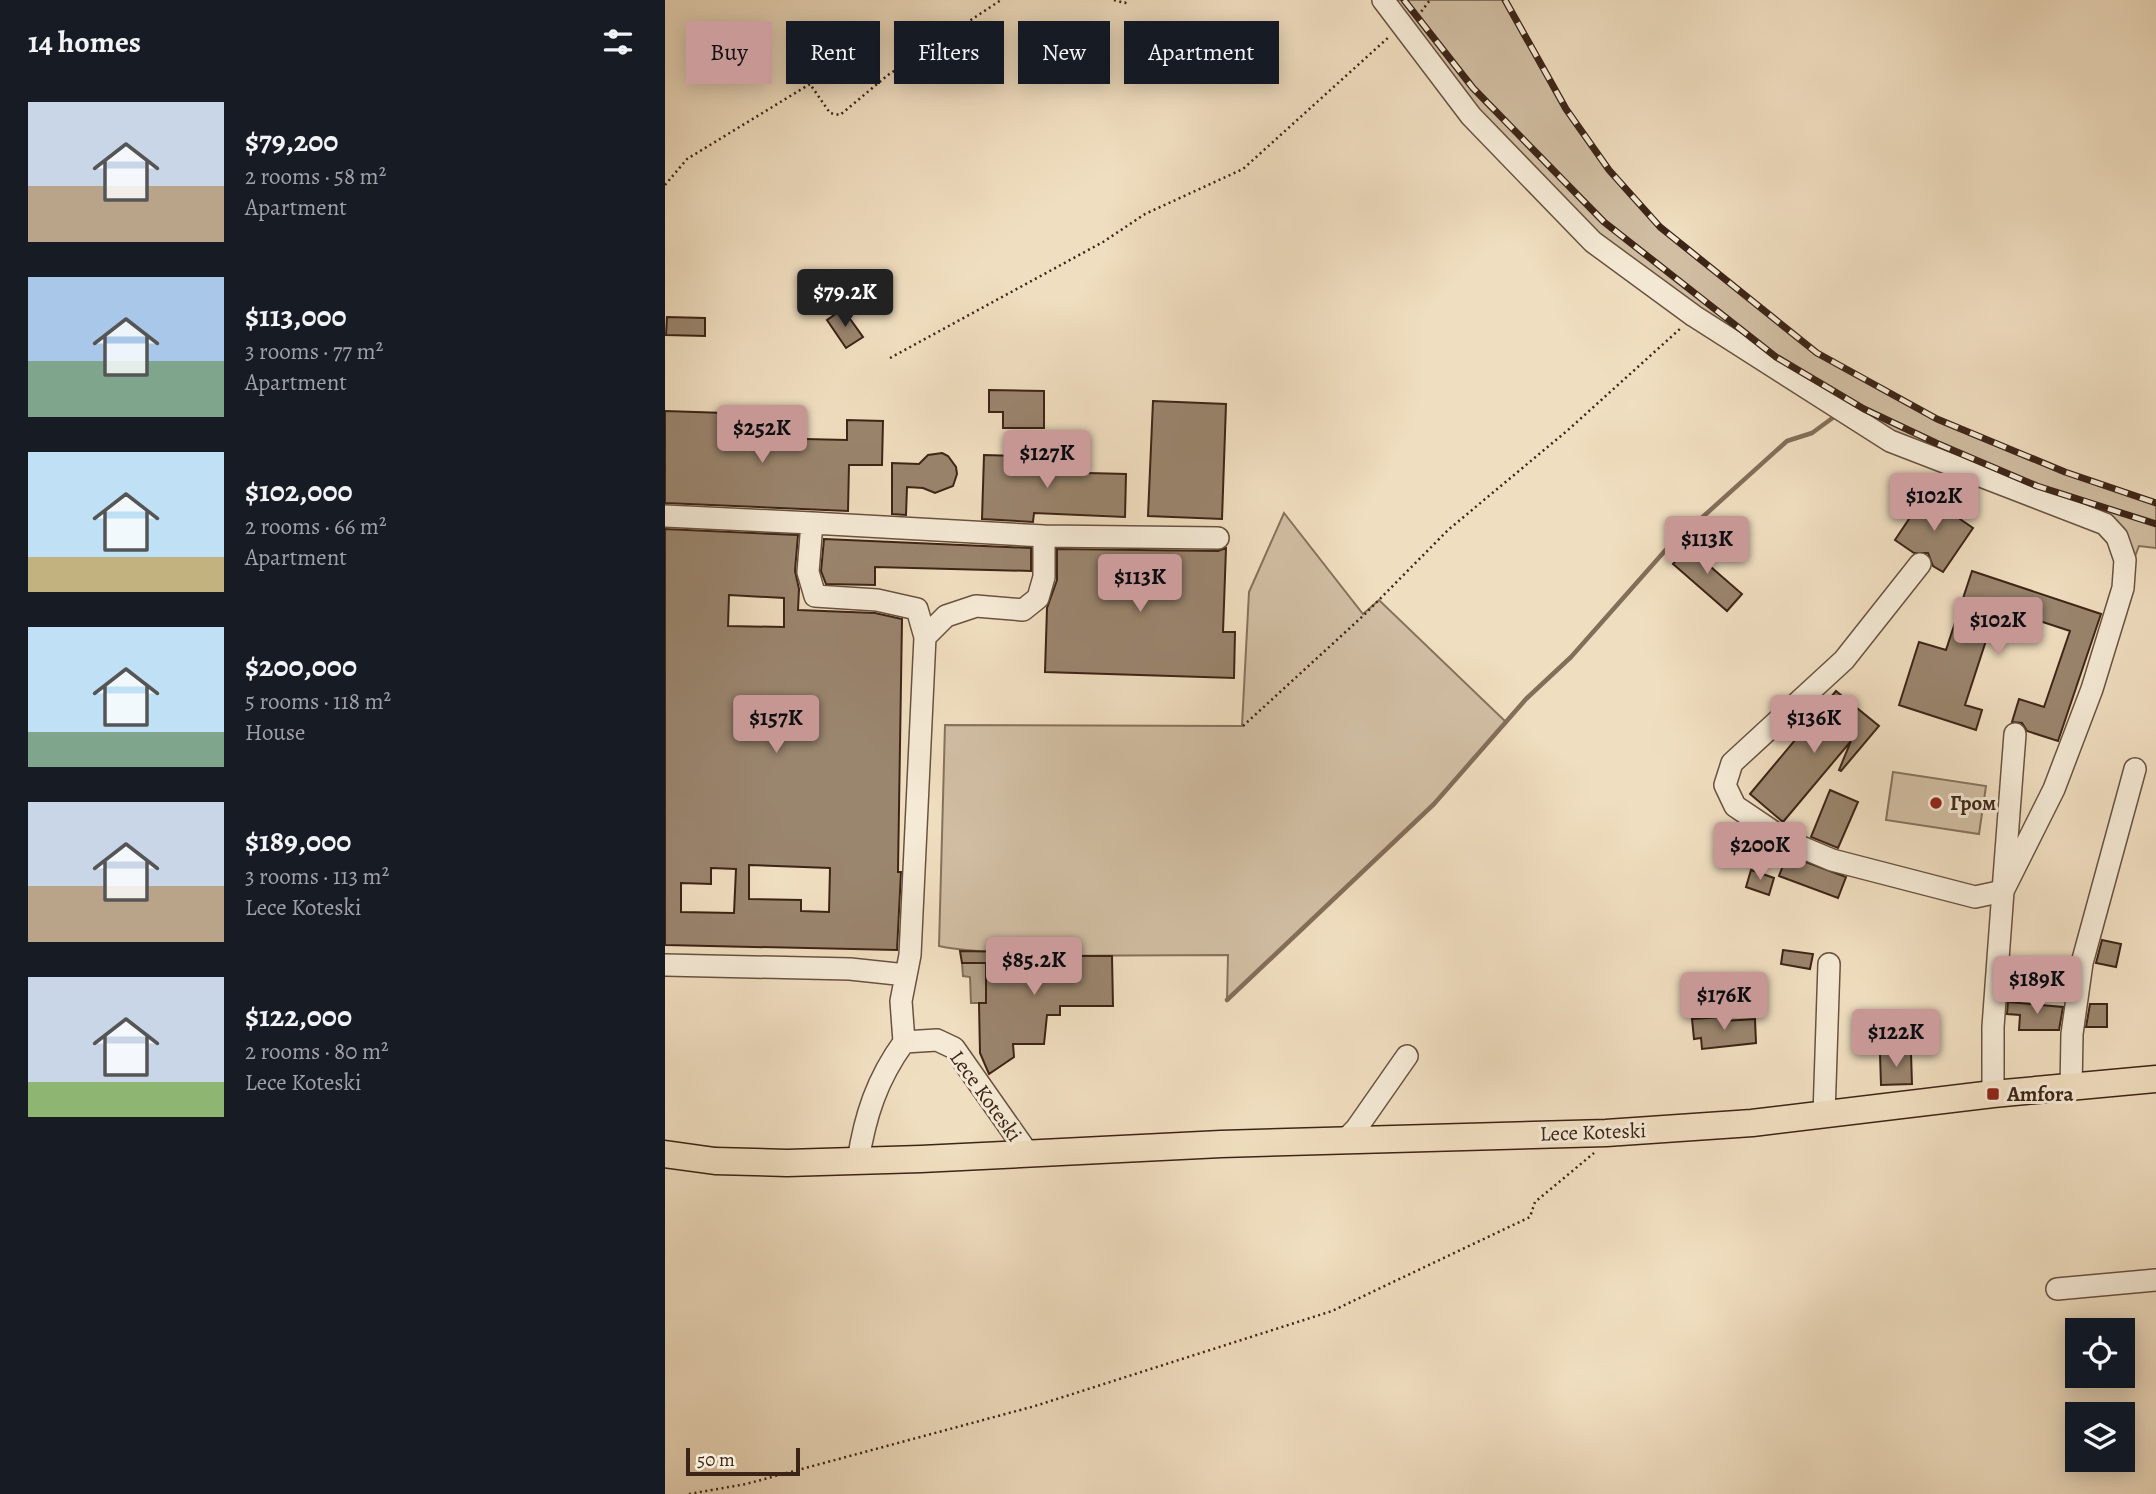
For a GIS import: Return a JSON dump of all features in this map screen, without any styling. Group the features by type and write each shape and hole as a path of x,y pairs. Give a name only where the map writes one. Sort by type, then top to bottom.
{"main road":[{"name":"Lece Koteski","path":"665,1154 715,1161 858,1161 1345,1140 1606,1133 1752,1123 1993,1094 2156,1079"}],"street":[{"path":"1383,0 1471,116 1593,242 1693,316 1890,441 2105,524 2117,537 2125,560 2123,588 2107,643 2054,789 2003,891"},
{"path":"665,516 1044,536 1218,538"},
{"path":"812,523 808,572 815,596 877,600 917,609 925,636 910,955 901,1001 904,1042 878,1084 864,1121 858,1161"},
{"path":"925,636 946,616 976,606 1023,610 1038,598 1044,577 1044,536"},
{"path":"1920,564 1844,660 1732,763 1725,785 1735,806 1787,841 1832,860 1975,897 2003,891"},
{"path":"1993,1094 1993,1027 2015,734"},
{"path":"2071,1088 2072,1034 2083,963 2135,769"},
{"path":"1824,1115 1829,964"},
{"path":"665,965 850,969 906,975"},
{"name":"Lece Koteski","path":"904,1042 937,1040 954,1048 1027,1152"},
{"path":"1345,1140 1356,1129 1407,1056"},
{"path":"2057,1289 2156,1280"}],"path":[{"path":"665,185 687,159 810,84 830,113 840,115 888,75 1001,0"},
{"path":"1114,0 1125,3 1128,0"},
{"path":"890,358 1103,242 1145,214 1244,169 1401,26 1417,17 1430,0"},
{"path":"1243,726 1364,615 1448,530 1568,430 1693,316"},
{"path":"689,1494 746,1485 1035,1406 1332,1311 1530,1217 1535,1202 1591,1157 1606,1133"}],"shaded area":[{"path":"1383,0 1505,0 1566,109 1609,170 1660,227 1817,353 1937,419 2065,472 2156,503 2156,548 2139,546 2123,588 2117,537 1890,441 1593,242"},
{"path":"1284,513 1363,614 1379,600 1506,722 1434,804 1227,1000 1228,955 1017,956 939,946 945,725 1242,726 1249,592"},
{"name":"Гром","path":"1893,772 1986,786 1979,834 1886,820"},
{"path":"962,963 986,963 986,1003 971,1003 970,977 963,976"}],"building":[{"path":"843,309 863,337 846,348 827,320"},
{"path":"667,317 705,318 705,336 666,335"},
{"path":"989,390 1044,391 1044,428 1003,428 1003,412 989,412"},
{"path":"1153,401 1226,404 1222,519 1148,516"},
{"path":"665,411 725,413 724,437 847,440 847,420 883,421 882,465 849,465 848,511 665,503"},
{"path":"942,453 948,456 956,467 953,486 935,493 923,488 907,487 906,515 892,514 892,463 919,464 928,455"},
{"path":"984,455 1050,457 1049,472 1126,474 1125,517 1034,513 1033,522 982,519"},
{"path":"1925,495 1973,528 1943,572 1933,566 1928,553 1914,553 1895,540"},
{"path":"665,529 798,535 795,571 799,589 798,610 875,613 902,619 898,872 901,872 897,950 665,945","holes":["729,595 784,598 784,627 728,626","749,865 830,868 829,912 801,911 801,900 749,899","711,868 736,869 734,913 681,912 681,883 711,884"]},
{"path":"824,539 1031,548 1031,571 875,567 875,585 826,584 821,571"},
{"path":"1694,540 1711,555 1704,561 1742,594 1727,611 1673,564"},
{"path":"1226,548 1223,632 1235,632 1234,678 1045,672 1047,608 1057,580 1057,549 1218,551"},
{"path":"1972,571 2101,614 2058,741 2027,731 2022,723 2012,722 2019,699 2044,707 2070,631 1997,607 1965,705 1982,710 1976,730 1899,705 1919,642 1946,650"},
{"path":"1836,691 1879,726 1841,771 1839,770 1851,741 1783,822 1750,794"},
{"path":"1830,790 1858,802 1838,848 1811,837"},
{"path":"1787,855 1846,877 1838,898 1779,876"},
{"path":"1751,870 1774,878 1769,895 1746,887"},
{"path":"2102,940 2121,944 2116,967 2096,963"},
{"path":"1783,950 1813,954 1810,969 1781,964"},
{"path":"960,951 1015,952 1015,956 1112,956 1113,1006 1060,1006 1060,1015 1047,1015 1044,1044 1013,1044 1014,1057 989,1074 980,1053 979,1003 986,1003 986,963 962,963"},
{"path":"2008,1002 2063,1007 2059,1030 2019,1030 2020,1015 2007,1014"},
{"path":"2090,1004 2107,1004 2107,1027 2086,1027"},
{"path":"1723,1017 1723,1021 1755,1019 1756,1043 1702,1049 1701,1038 1694,1039 1692,1019"},
{"path":"1911,1053 1912,1084 1881,1085 1880,1054"}],"waterway":[{"path":"1227,1000 1434,804 1526,699 1571,657 1686,527 1696,523 1787,441 1812,433 1838,414"}],"railway":[{"path":"1404,0 1473,88 1604,222 1776,357 1864,409 1936,443 2037,486 2156,524"},
{"path":"1505,0 1566,109 1609,170 1660,227 1817,353 1937,419 2065,472 2156,503"}],"place":[{"name":"Гром","path":"1936,803"},
{"name":"Amfora","path":"1993,1094"}]}
